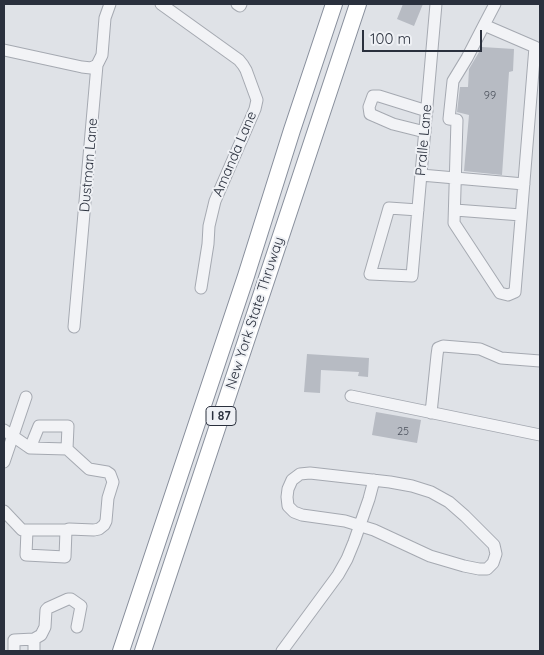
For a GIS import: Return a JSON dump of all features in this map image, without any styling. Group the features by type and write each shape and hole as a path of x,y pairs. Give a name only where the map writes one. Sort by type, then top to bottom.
{"highway":[{"name":"New York State Thruway","path":"121,651 334,4"},
{"name":"New York State Thruway","path":"142,651 358,4"}],"street":[{"name":"Dustman Lane","path":"74,327 97,65 102,55 105,18 110,4"},
{"name":"Amanda Lane","path":"161,4 243,65 257,100 255,110 215,201 201,288"},
{"path":"237,4 240,6 241,4"},
{"name":"Pralle Lane","path":"418,210 389,208 370,274 412,276 418,210 421,175 424,132 436,4"},
{"path":"484,25 535,47 515,292 508,295 500,293 454,223 457,120 449,119 452,81 467,58 484,25 495,4"},
{"path":"4,50 82,67 91,68 97,65"},
{"path":"424,132 393,124 370,114 369,107 373,96 379,96 426,111"},
{"path":"421,175 524,184"},
{"path":"455,210 521,215"},
{"path":"430,413 438,348 443,346 480,350 501,358 540,361"},
{"path":"351,396 540,435"},
{"path":"4,462 8,433 26,397"},
{"path":"30,448 39,426 68,426 67,450"},
{"path":"4,511 22,530 94,530 102,528 106,521 108,498 113,482 110,474 89,469 67,450 30,448 8,433"},
{"path":"310,473 374,480 412,486 432,492 449,502 494,545 496,554 493,563 487,569 464,566 430,556 374,530 344,521 302,515 294,512 288,506 288,489 292,480 300,474 310,473"},
{"path":"282,651 338,575 347,558 374,480"},
{"path":"27,530 26,555 65,557 66,530"},
{"path":"14,651 14,640 34,645 45,627 46,610 68,599 81,606 77,626"}],"building":[{"path":"403,4 423,4 414,26 397,19"},
{"path":"482,47 514,49 513,71 509,72 502,175 464,171 469,115 457,112 460,87 468,87 469,69"},
{"path":"307,354 369,358 368,377 358,376 359,372 321,370 320,393 304,392"},
{"path":"376,412 421,420 417,443 372,435"}]}
